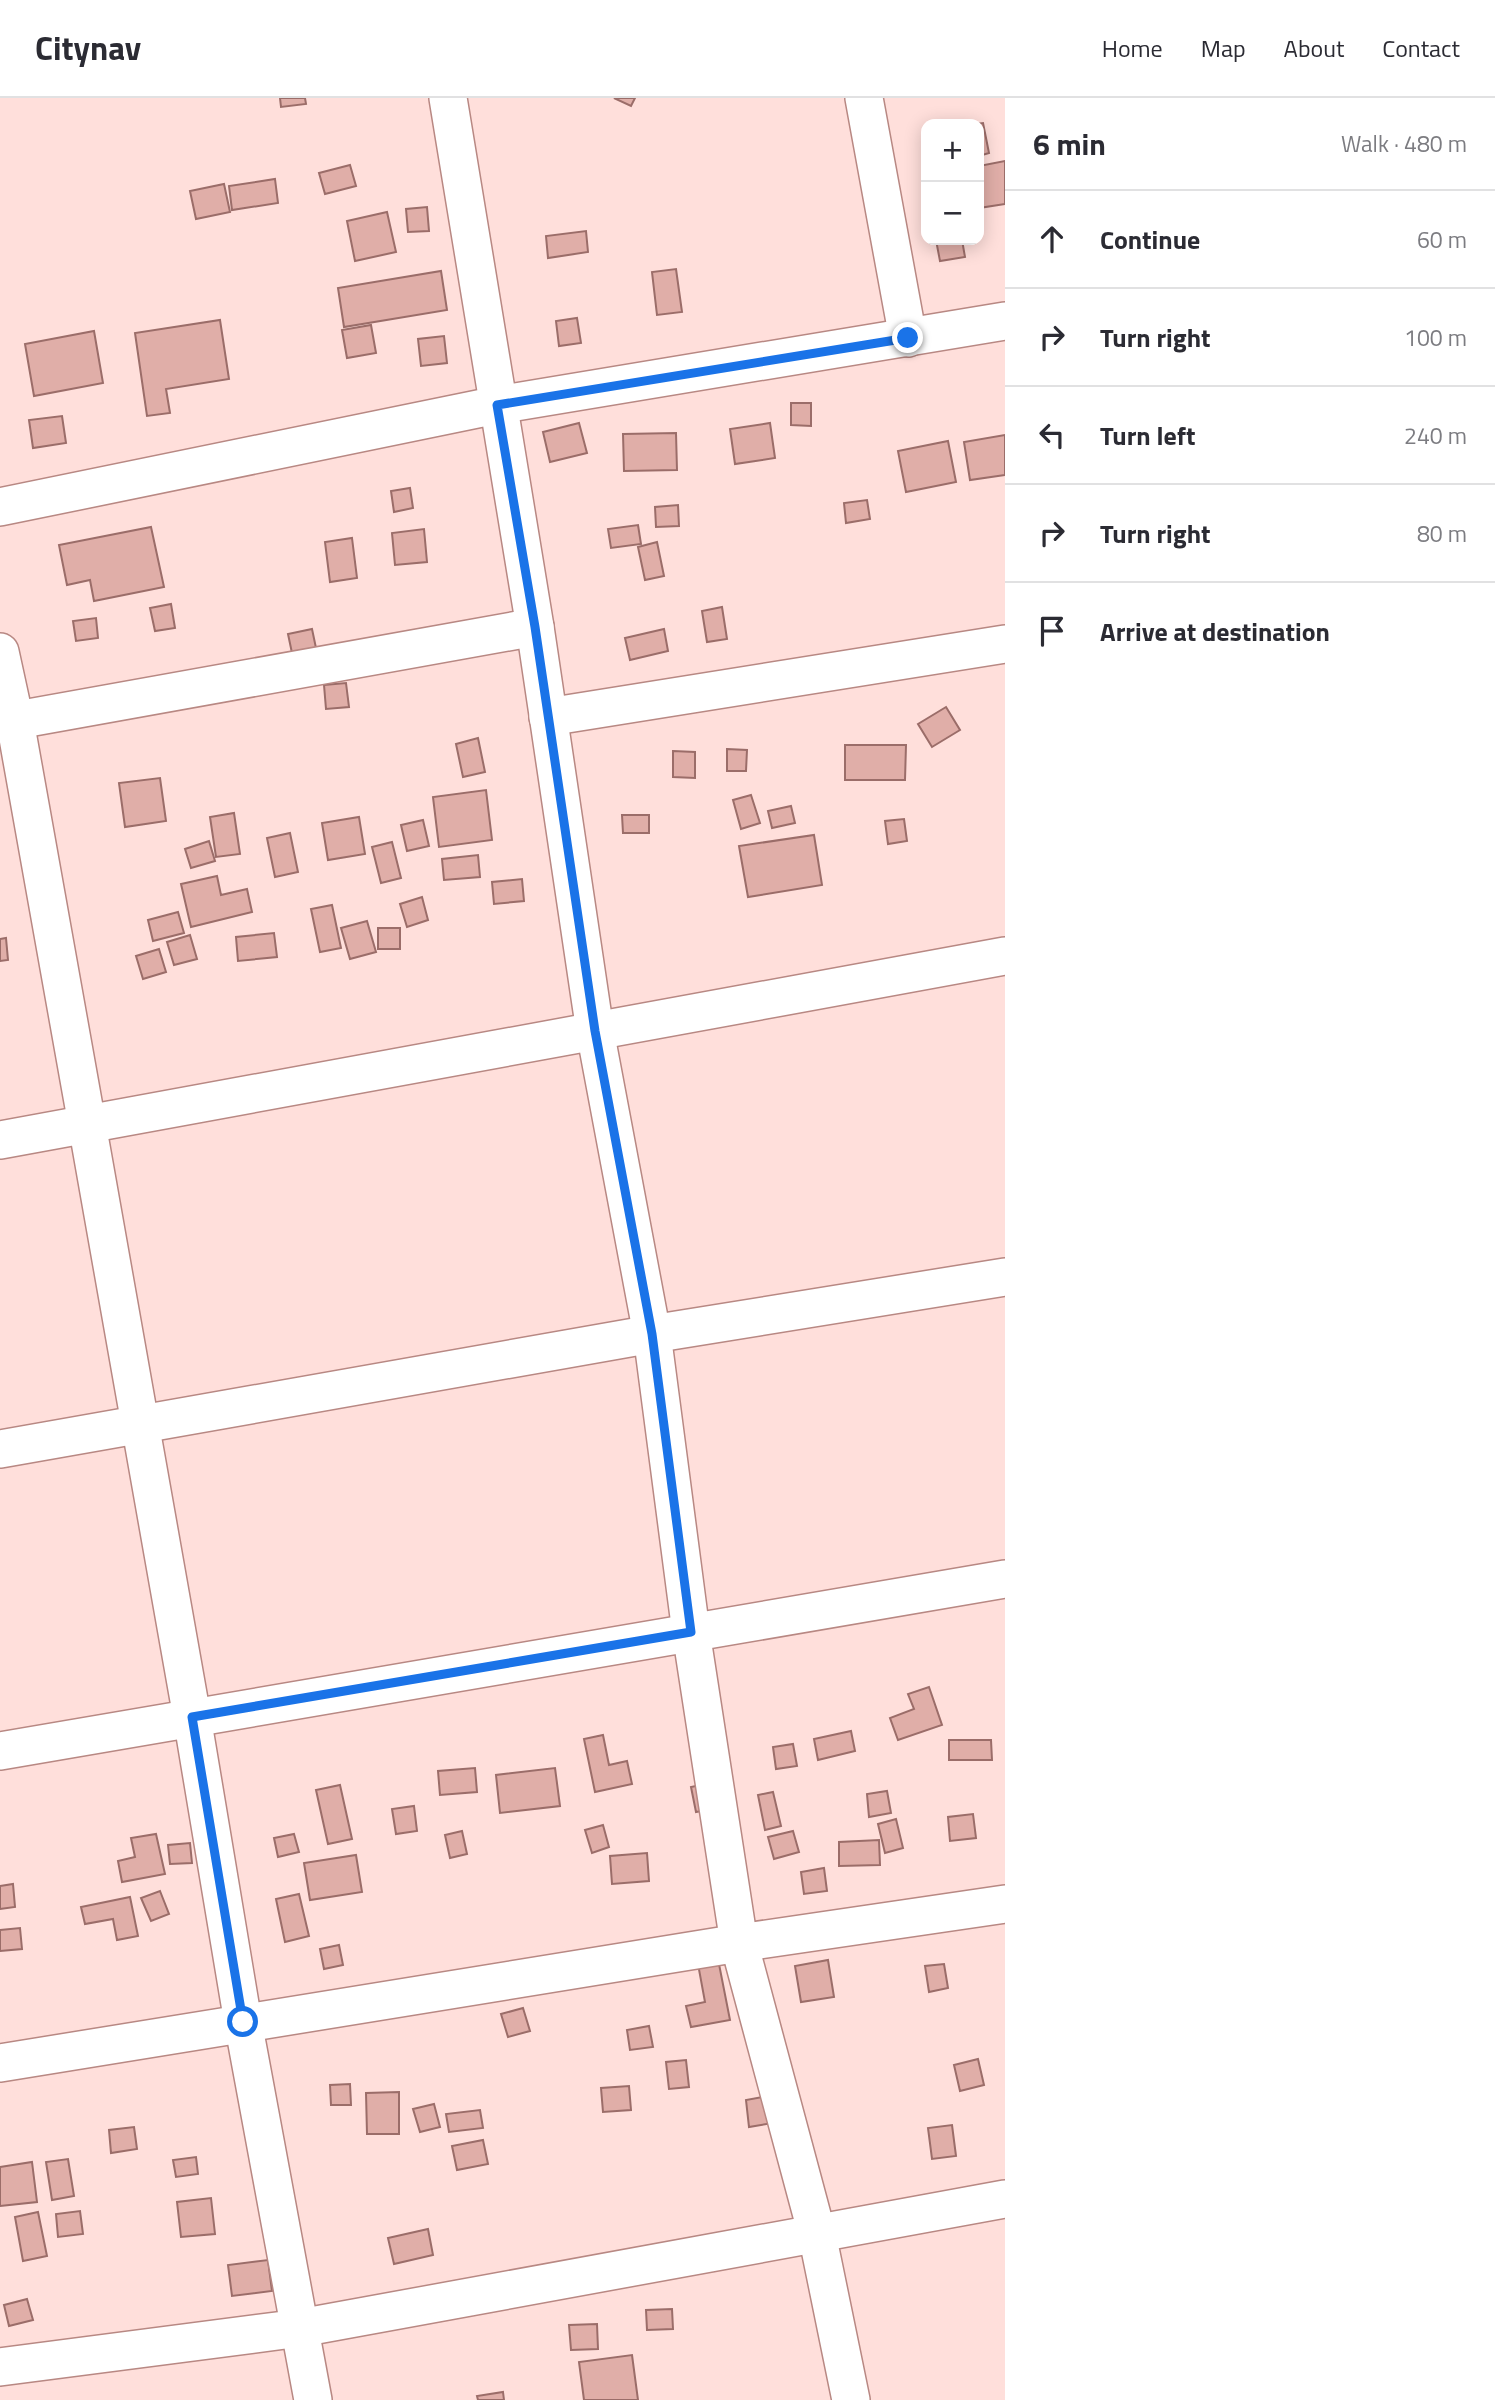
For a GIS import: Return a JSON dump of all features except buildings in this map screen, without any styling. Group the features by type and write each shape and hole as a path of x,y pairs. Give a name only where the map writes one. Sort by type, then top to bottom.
{"street":[{"path":"447,98 535,627 595,1031 652,1334 691,1632 739,1942 817,2234 851,2400"},
{"path":"864,98 908,338"},
{"path":"0,507 497,405 1005,321"},
{"path":"7,722 535,627"},
{"path":"548,717 1005,644"},
{"path":"0,652 7,722 88,1124 243,2022 313,2400"},
{"path":"0,1140 1005,956"},
{"path":"0,1449 652,1334 1005,1277"},
{"path":"0,1751 1005,1579"},
{"path":"0,2063 739,1942 1005,1904"},
{"path":"0,2367 300,2328 1005,2199"}],"route":[{"path":"243,2022 192,1717 691,1632 652,1334 595,1031 535,627 497,405 908,338"}]}
